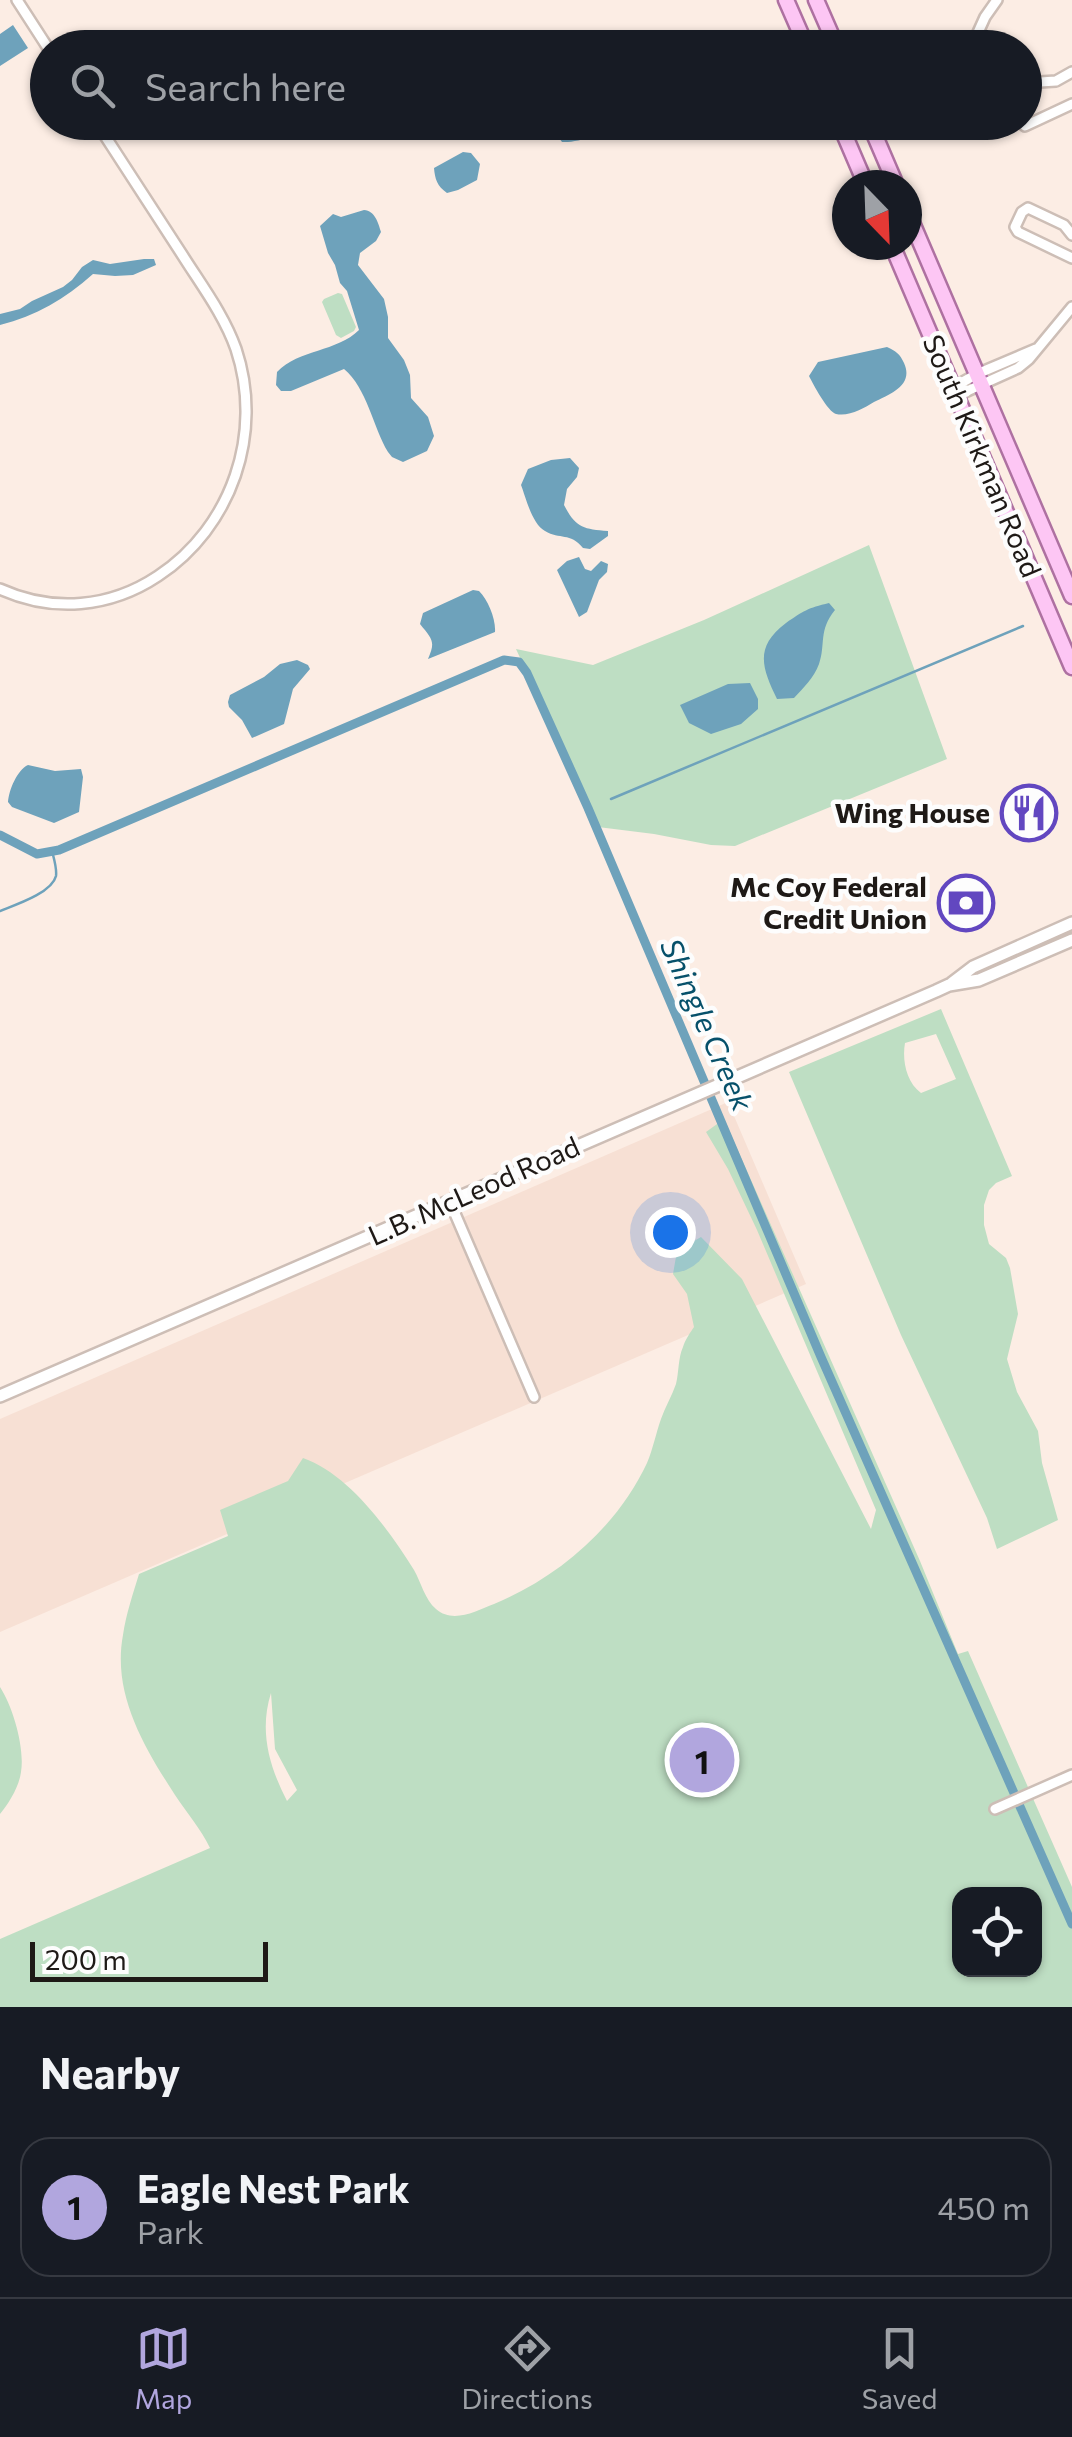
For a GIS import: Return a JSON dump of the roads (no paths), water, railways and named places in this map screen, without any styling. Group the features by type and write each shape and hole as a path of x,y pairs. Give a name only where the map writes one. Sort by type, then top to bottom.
{"main road":[{"path":"786,0 799,30"},
{"path":"816,0 829,30"},
{"path":"847,140 860,170"},
{"path":"877,140 890,170"},
{"name":"South Kirkman Road","path":"922,246 1072,596"},
{"name":"South Kirkman Road","path":"898,260 1072,666"}],"street":[{"path":"17,0 36,30"},
{"path":"979,30 997,0"},
{"path":"1042,83 1072,72"},
{"path":"1042,118 1072,104"},
{"path":"0,590 38,602 67,605 98,602 141,587 176,562 204,533 230,490 242,451 245,392 230,335 108,140"},
{"path":"1072,236 1064,225 1028,208 1015,227 1072,258"},
{"path":"954,392 1018,368 1072,307"},
{"name":"L.B. McLeod Road","path":"0,1396 948,985 973,966 1072,923"},
{"name":"L.B. McLeod Road","path":"948,985 980,980 1072,940"},
{"path":"450,1202 534,1397"},
{"path":"995,1809 1072,1775"}],"water":[{"path":"13,25 28,48 0,66 0,34"},
{"path":"463,152 471,153 480,164 477,180 447,193 437,182 434,168"},
{"path":"364,210 373,215 381,232 360,253 358,265 384,299 388,338 404,360 410,375 411,398 428,417 434,436 427,451 403,462 388,452 364,397 344,369 291,391 281,391 276,385 277,372 286,364 340,343 359,330 320,226 333,214 341,217"},
{"path":"154,259 156,265 133,275 93,274 50,306 0,325 0,314 20,309 63,287 93,260 110,264"},
{"path":"887,347 904,363 903,383 894,392 856,411 841,415 833,412 809,376 818,362"},
{"path":"570,458 579,468 567,489 564,505 581,526 608,531 608,536 590,549 540,528 521,485 528,469"},
{"path":"579,557 585,569 591,571 601,561 608,564 587,612 579,617 557,570"},
{"path":"473,590 479,591 488,604 495,632 428,659 432,644 420,624 423,613"},
{"path":"829,603 835,610 826,624 817,669 794,698 777,699 765,668 769,641 797,616"},
{"path":"297,660 310,669 293,689 284,724 252,738 229,707 230,695 280,664"},
{"path":"750,683 758,709 741,724 711,734 689,723 680,705 728,684"},
{"path":"28,765 55,771 81,769 79,812 54,823 12,807 8,802 12,786"}],"waterway":[{"path":"611,799 1023,626"},
{"name":"Shingle Creek","path":"0,835 37,854 59,850 504,660 519,662 588,808 821,1357 1072,1924"},
{"path":"0,911 48,888 56,876 52,851"}],"place":[{"name":"Wing House","path":"1029,813"},
{"name":"Mc Coy Federal Credit Union","path":"966,903"},
{"name":"Eagle Nest Park","path":"702,1760"}]}
